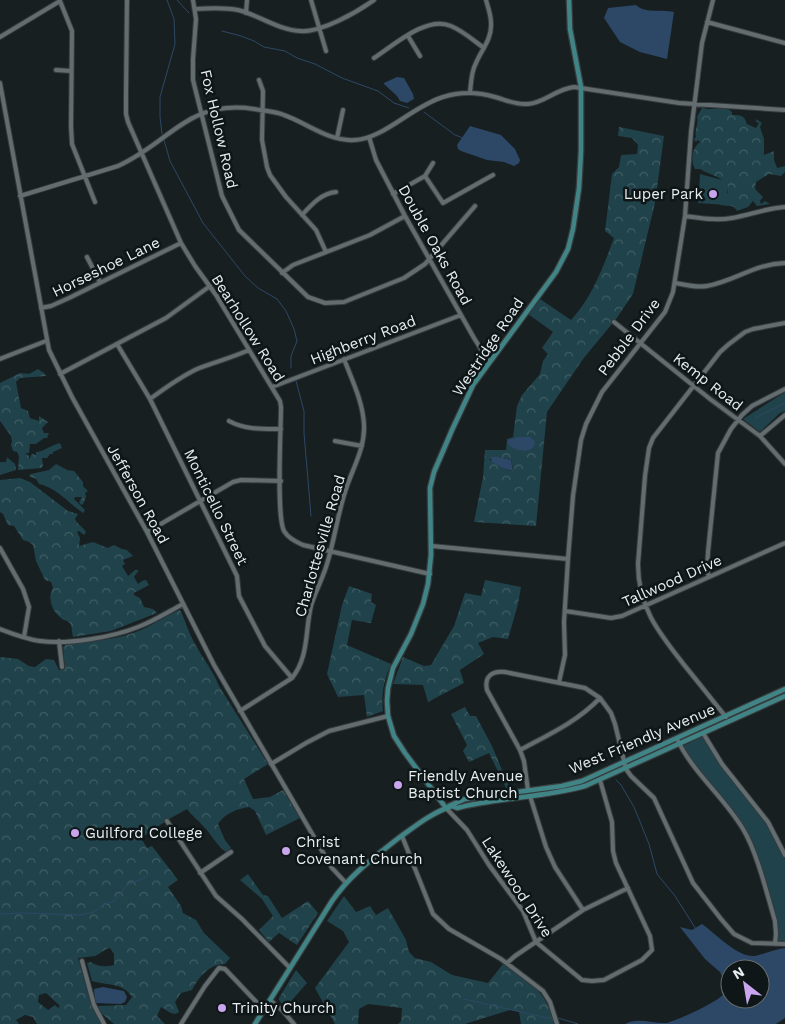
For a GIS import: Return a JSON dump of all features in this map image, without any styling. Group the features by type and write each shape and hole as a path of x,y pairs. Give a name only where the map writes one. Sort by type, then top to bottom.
{"main road":[{"name":"Westridge Road","path":"446,808 399,744 392,730 388,716 387,701 390,676 417,621 423,604 430,574 432,546 429,509 432,481 463,403 490,360 556,272 568,249 574,224 580,174 581,88 570,30 569,0"},
{"name":"West Friendly Avenue","path":"446,808 453,803 465,799 562,786 582,781 785,690"},
{"name":"West Friendly Avenue","path":"255,1024 332,900 346,882 371,859 430,816 452,806 457,808 491,801 572,790 613,775 785,696"}],"street":[{"name":"Bearhollow Road","path":"127,0 126,114 131,130 181,243 272,386 281,407 280,511 285,532 299,543 330,552 430,574"},
{"name":"Fox Hollow Road","path":"193,0 196,19 193,80 218,185 225,204 239,230 308,297 325,303 337,303 404,278 413,273 428,259 475,206"},
{"path":"246,12 248,0"},
{"path":"311,0 326,51"},
{"path":"195,9 227,8 246,12 290,30 308,31 344,17 374,0"},
{"path":"470,93 470,83 475,64 489,37 492,21 486,0"},
{"name":"Pebble Drive","path":"559,682 566,655 565,611 568,559 577,462 581,440 586,424 602,392 664,312 676,283 685,216 702,43 713,0"},
{"path":"0,37 61,1 72,31 72,144 94,202"},
{"path":"707,22 785,43"},
{"path":"374,58 428,25 443,23 458,29 484,48"},
{"path":"408,36 420,56"},
{"path":"56,70 71,71"},
{"path":"259,80 263,91 262,140 270,175 286,197 316,230 326,252"},
{"name":"Jefferson Road","path":"0,83 46,341 60,374 147,532 214,665 240,712 332,868 346,882"},
{"path":"20,196 118,166 201,113 228,107 283,114 337,138 355,140 369,137 430,101 452,95 470,93 487,95 516,104 526,105 538,102 566,88 581,88 679,103 785,110"},
{"path":"337,138 343,110"},
{"name":"Double Oaks Road","path":"369,137 376,160 428,259 474,338 490,360"},
{"path":"393,194 425,176 433,163"},
{"path":"425,176 443,203 493,175"},
{"path":"302,214 328,192 336,192"},
{"path":"685,216 719,219 731,218 767,209 785,207"},
{"path":"282,273 293,265 375,233 405,216"},
{"name":"Horseshoe Lane","path":"41,308 69,298 181,243"},
{"path":"87,257 100,282"},
{"path":"676,283 706,287 756,268 785,263"},
{"path":"60,374 166,318 210,286"},
{"name":"Highberry Road","path":"272,386 461,315"},
{"name":"Kemp Road","path":"614,322 760,436 785,464"},
{"path":"726,717 661,635 645,607 638,580 638,564 649,448 662,424 720,352 738,337 756,328 785,323"},
{"path":"0,359 46,341"},
{"name":"Monticello Street","path":"117,344 150,399 237,576 240,596 251,621 270,654 292,678"},
{"path":"150,399 187,374 231,359 249,350"},
{"name":"Charlottesville Road","path":"240,712 292,678 304,657 311,606 330,552 346,488 360,456 362,446 364,425 361,405 344,360"},
{"path":"709,577 707,570 708,552 718,453 722,442 738,419 752,406 785,389"},
{"path":"760,436 785,415"},
{"path":"229,421 239,427 281,429"},
{"path":"334,440 362,446"},
{"path":"147,532 233,482 241,480 280,481"},
{"name":"Tallwood Drive","path":"565,611 616,618 645,607 785,543"},
{"path":"432,546 568,559"},
{"path":"0,548 22,589 29,607 24,638"},
{"path":"0,629 24,638 42,641 110,636 140,626 183,604"},
{"path":"59,641 62,667"},
{"path":"528,790 524,762 520,750 489,696 486,684 488,677 496,672 505,672 585,688 600,698 606,704 613,718 626,769 654,798 693,883 734,934 752,943 785,944"},
{"path":"520,750 575,720 600,698"},
{"path":"271,764 306,742 330,731 388,716"},
{"path":"703,733 722,764 768,822 785,855"},
{"path":"677,739 690,762 734,815 746,834 775,921 775,944"},
{"name":"Lakewood Drive","path":"446,808 467,830 489,865 523,911 536,942 585,981 597,982 642,960 652,950 650,936 614,857 612,822 600,780"},
{"path":"530,796 546,847 555,867 583,910"},
{"path":"167,821 216,896 247,924 290,968"},
{"path":"402,836 433,914 449,928 507,963 535,984 547,996 553,1008 557,1024"},
{"path":"200,872 231,852"},
{"path":"507,963 583,910 628,888"},
{"path":"82,961 96,1008 104,1024"},
{"path":"181,1024 219,968 225,969 264,1010"},
{"path":"270,1000 294,1024"}],"green space":[{"path":"702,108 727,108 732,112 732,115 742,116 747,124 756,128 759,123 756,122 756,119 762,123 760,127 764,139 764,155 774,151 774,160 777,168 785,166 785,172 781,176 769,174 756,182 755,189 763,197 760,201 761,204 765,201 770,204 757,206 753,201 748,207 737,211 732,206 720,205 724,194 728,193 725,183 718,177 700,169 695,169 692,158 700,142 698,140 696,142 694,139 696,137 697,117"},
{"path":"619,127 664,136 655,203 633,294 616,319 583,359 547,412 536,526 474,522 483,477 485,450 506,450 507,439 513,437 517,406 522,395 540,374 543,361 548,354 542,348 553,332 528,314 540,299 571,320 591,291 614,238 605,231 612,174 619,167 621,155 637,154 638,145 632,138 618,136","holes":["490,457 511,460 513,469 511,471 502,468 490,460"]},
{"name":"Luper Park","path":"700,174 726,181 728,186 726,205 698,203"},
{"path":"38,369 46,376 20,378 16,382 21,408 28,411 30,418 39,421 39,416 48,422 42,428 44,433 49,433 47,438 36,444 30,444 29,453 25,453 29,456 29,459 32,454 36,455 36,452 60,443 62,448 50,454 47,458 42,458 43,466 41,468 18,470 19,456 17,452 13,451 11,436 0,421 0,383 20,373 29,374"},
{"path":"785,392 785,411 780,413 760,432 743,419"},
{"path":"7,457 15,464 16,470 0,475 0,462 6,462"},
{"path":"56,464 67,470 74,471 88,491 85,493 86,497 83,504 81,505 79,502 81,497 75,497 74,499 85,510 83,513 56,492 39,484 36,479 29,476 49,470"},
{"path":"20,478 30,482 68,511 78,514 75,519 86,532 84,535 79,531 77,532 80,538 79,546 93,542 108,548 114,545 127,550 133,556 123,560 125,564 122,566 128,576 135,570 139,570 134,577 138,584 146,580 149,585 134,593 134,595 140,598 144,607 153,609 157,613 111,631 73,637 70,623 62,619 53,608 50,596 53,588 51,582 45,580 36,561 33,545 23,540 14,526 8,525 3,514 0,512 0,480"},
{"path":"485,580 521,587 508,639 493,637 478,643 484,654 460,670 464,683 428,702 423,685 393,684 403,657 424,666 431,665 454,626 465,593 481,596"},
{"path":"349,586 372,594 371,602 376,605 371,623 352,620 347,645 391,664 384,687 383,711 367,717 364,695 338,697 327,674 342,605"},
{"name":"Guilford College","path":"180,610 198,649 219,686 268,764 244,779 253,799 270,797 283,790 300,818 266,835 255,811 249,807 232,812 218,824 231,848 226,852 187,809 141,838 147,848 152,846 178,880 168,887 181,906 183,913 196,920 204,933 230,958 225,964 214,966 205,972 192,990 181,993 175,1002 179,1012 172,1013 161,1007 157,1016 165,1024 114,1024 101,1013 98,1006 126,1005 132,997 124,989 115,985 92,981 87,963 91,962 102,966 114,965 114,954 110,948 95,956 78,958 92,1007 101,1024 37,1024 33,1017 25,1015 16,1020 19,1024 0,1024 0,657 18,659 29,666 35,667 46,659 54,660 59,670 65,669 63,647 68,643 105,640 123,636 146,628","holes":["46,993 60,1006 58,1008 55,1005 48,1010 38,1002 39,995"]},
{"path":"465,707 470,716 476,716 492,746 510,789 507,790 489,753 469,762 463,751 467,745 451,714"},
{"path":"703,736 766,823 785,859 785,942 776,942 777,926 747,833 691,761 683,746"},
{"path":"248,874 263,895 268,896 282,918 308,901 318,913 297,945 279,933 269,942 259,930 273,916 262,899 240,880"},
{"path":"344,896 356,912 370,906 376,915 388,908 406,940 409,952 415,958 431,962 452,975 488,983 503,964 529,982 542,995 551,1012 554,1024 521,1024 519,1012 510,1010 465,1024 398,1024 401,1021 402,1008 368,1004 359,1009 358,1024 335,1024 315,988 349,942 343,931 327,921"},
{"path":"296,970 307,983 285,1008 279,998"}],"shaded area":[{"path":"636,5 649,10 674,12 667,59 640,52 620,42 604,18 608,8"},
{"path":"397,77 404,78 413,94 414,99 407,103 400,101 384,84"},
{"path":"470,126 501,135 515,149 520,160 519,163 514,166 504,162 487,160 458,149 457,145"},
{"path":"530,437 535,441 532,448 524,451 515,449 508,444 508,440"},
{"path":"490,457 511,460 513,471 502,468 492,462"},
{"path":"702,924 734,949 748,956 785,948 785,1018 776,1024 625,1024 635,1021 667,1023 710,1004 720,997 720,1009 770,1009 770,959 720,959 720,972 705,959 680,927 692,930"},
{"path":"103,987 124,991 127,997 125,1002 121,1004 95,1003 94,989"}],"waterway":[{"path":"162,134 160,97 175,44 174,19 167,0"},
{"path":"177,0 189,13"},
{"path":"222,31 241,36 264,47 285,51 342,78 378,91 394,103 409,108"},
{"path":"424,112 455,135 463,138"},
{"path":"164,140 170,161 203,223 245,276 258,288 277,299 286,311 297,341 291,356 291,368"},
{"path":"296,381 304,411 311,516"},
{"path":"755,418 785,403"},
{"path":"616,780 634,807 649,844 657,874 675,896 696,929"},
{"path":"0,914 80,915 94,912 103,905 114,901 127,885 148,876"},
{"path":"464,999 554,1018"},
{"path":"558,1018 578,1024"}],"place":[{"name":"Luper Park","path":"713,194"},
{"name":"Friendly Avenue Baptist Church","path":"398,785"},
{"name":"Guilford College","path":"75,833"},
{"name":"Christ Covenant Church","path":"286,851"},
{"name":"Trinity Church","path":"222,1008"}]}
